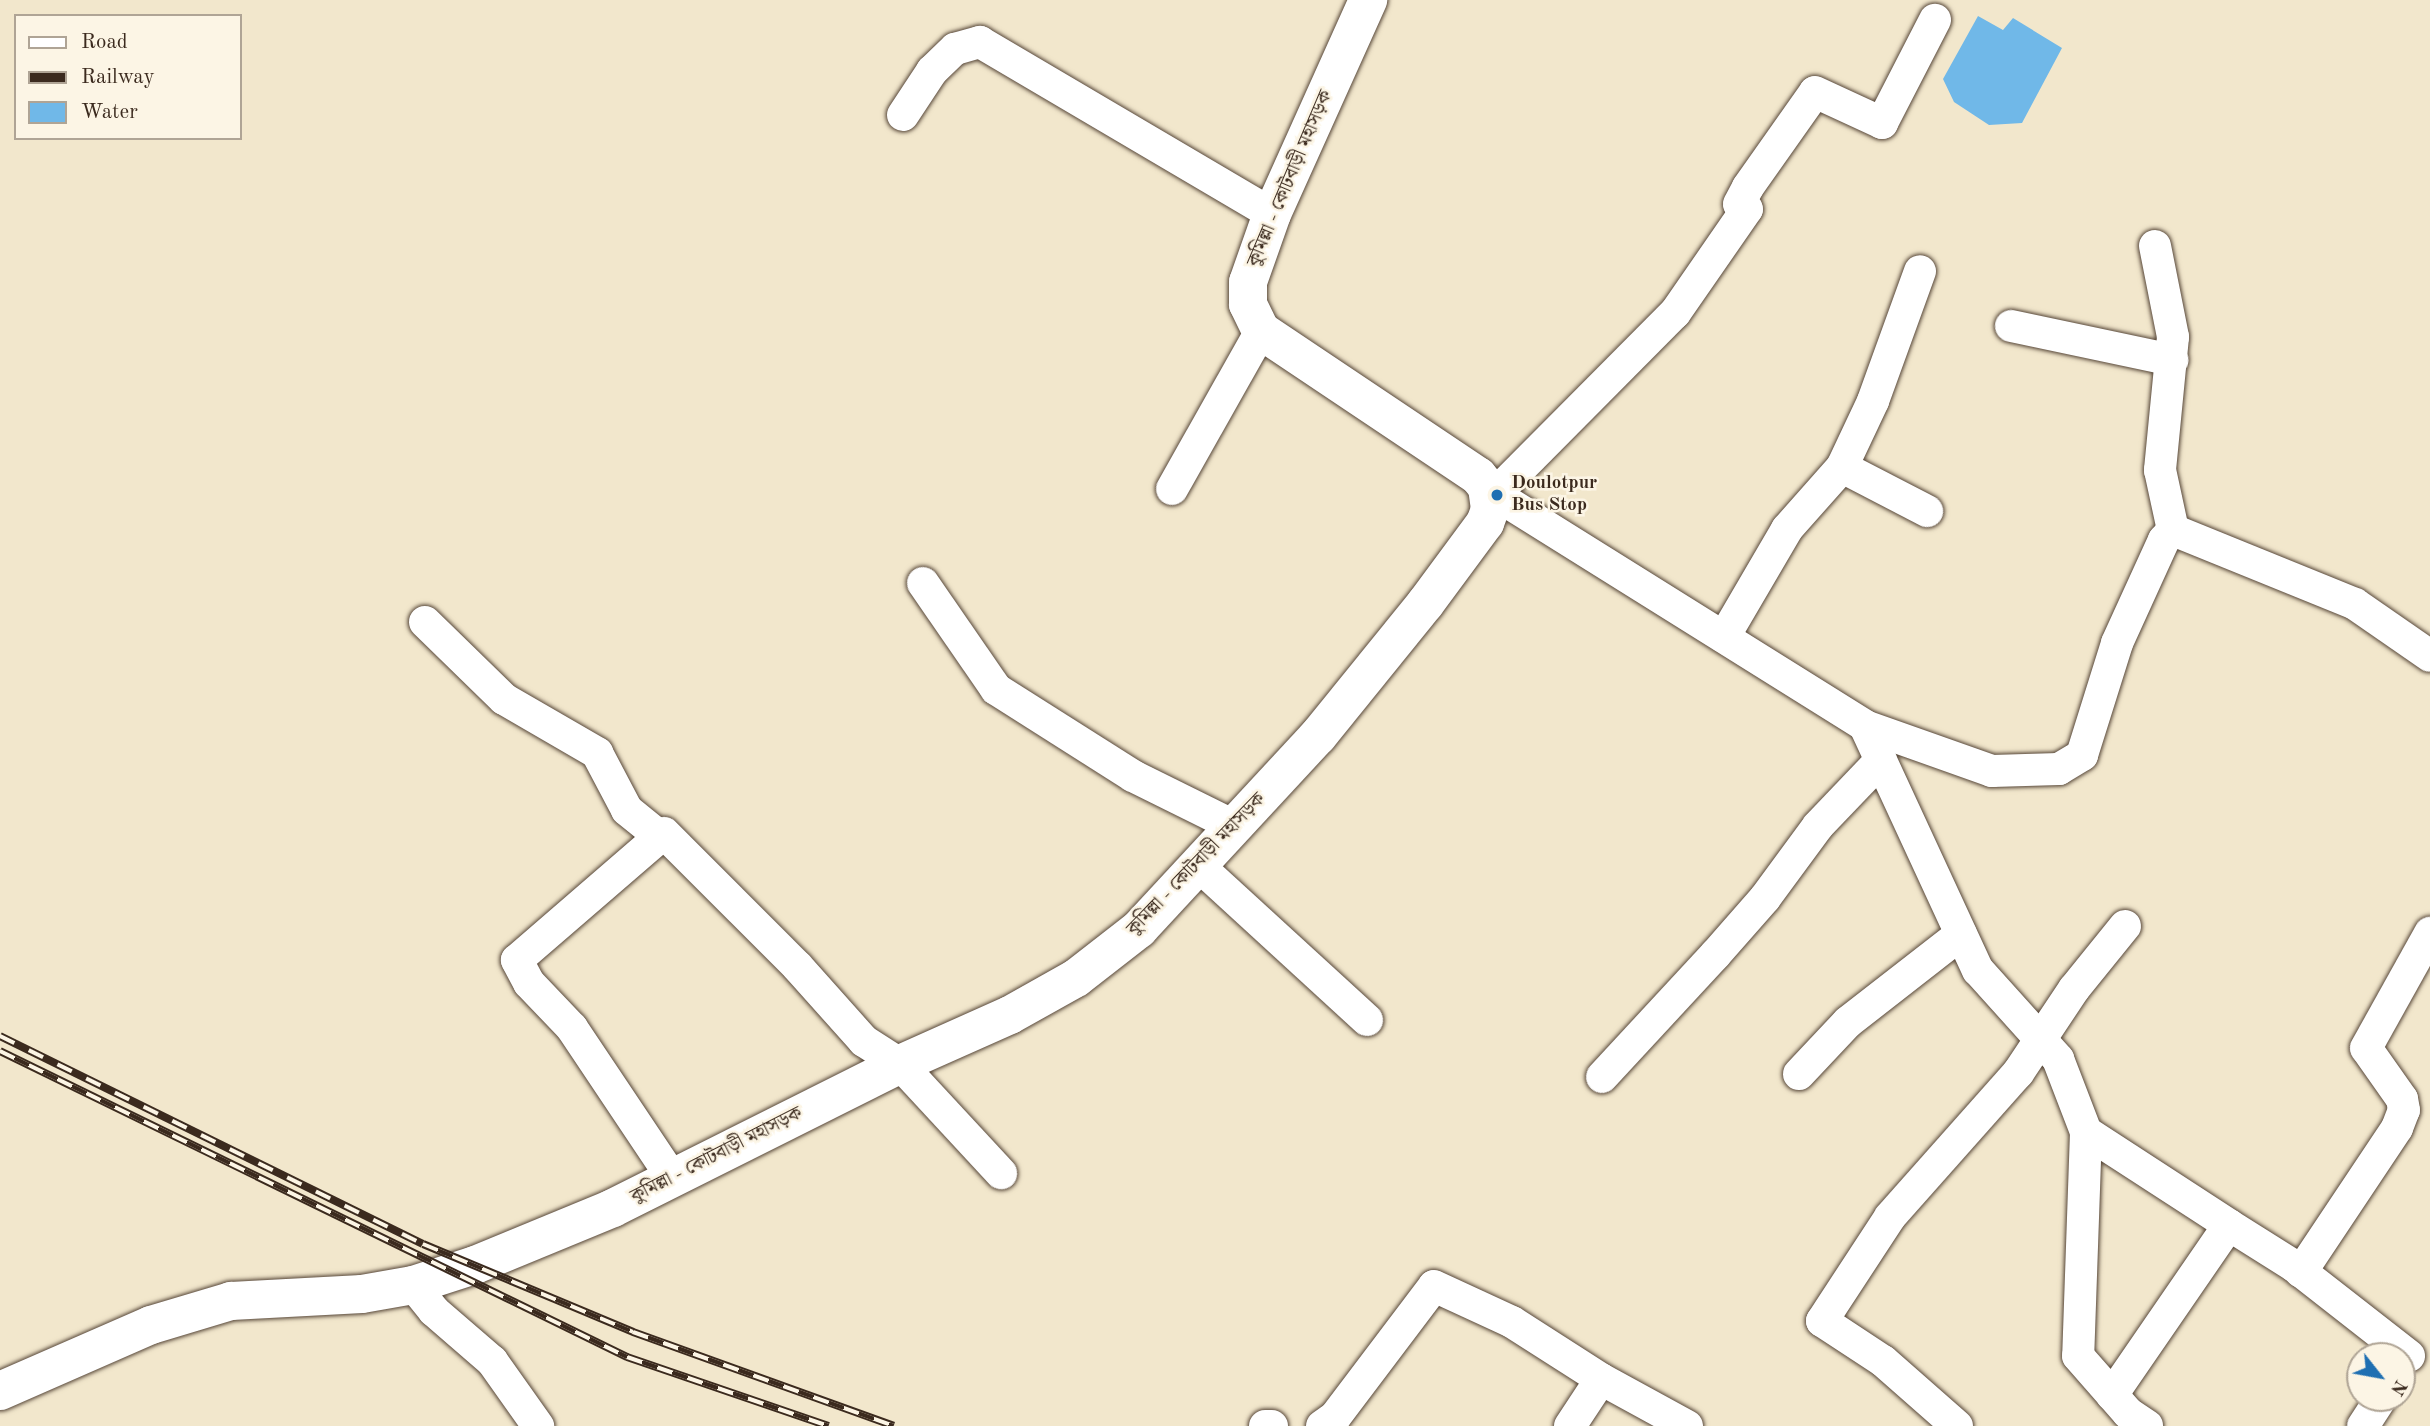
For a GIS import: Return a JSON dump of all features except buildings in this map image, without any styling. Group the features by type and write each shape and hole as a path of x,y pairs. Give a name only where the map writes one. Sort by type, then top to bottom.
{"main road":[{"name":"কুমিল্লা - কোটবাড়ী মহাসড়ক","path":"1261,331 1248,304 1248,282 1272,214 1368,0"},
{"path":"1261,331 1478,476 1490,499"},
{"name":"কুমিল্লা - কোটবাড়ী মহাসড়ক","path":"0,1391 151,1325 231,1301 362,1294 413,1286 475,1265 673,1179 900,1064 1010,1016 1076,978 1139,929 1236,827 1425,604 1485,523 1490,499"}],"street":[{"path":"1490,499 1675,313 1747,209 1739,204 1748,187 1815,92 1882,123 1935,20"},
{"path":"903,115 932,71 955,49 980,42 1272,214"},
{"path":"2155,246 2173,337 2160,470 2173,530"},
{"path":"1724,637 1787,529 1842,467 1873,401 1920,271"},
{"path":"2011,326 2172,360"},
{"path":"1172,489 1261,331"},
{"path":"1842,467 1927,511"},
{"path":"1490,499 1504,500 1865,726 1992,771 2072,765 2091,740 2117,643 2164,540 2173,530"},
{"path":"2173,530 2355,604 2430,656"},
{"path":"923,583 996,690 1133,776 1236,827"},
{"path":"425,622 504,699 597,753 627,810 657,834"},
{"path":"1865,726 1978,970 2058,1059 2086,1132 2078,1356 2126,1415 2229,1225"},
{"path":"1602,1077 1731,936 1818,826 1881,760"},
{"path":"673,1179 572,1028 529,983 517,960 657,834 664,833 864,1041 900,1064 1001,1173"},
{"path":"1199,866 1367,1020"},
{"path":"1942,1422 1883,1362 1822,1321 1890,1217 2018,1073 2039,1038 2125,926"},
{"path":"2301,1272 2397,1128 2404,1110 2397,1087 2366,1048 2430,933"},
{"path":"1798,1074 1848,1022 1961,934"},
{"path":"2086,1132 2301,1272 2387,1342"},
{"path":"413,1286 434,1311 492,1361 538,1426"},
{"path":"1337,1423 1434,1286 1448,1289 1511,1322 1601,1379 1661,1408 1687,1426"},
{"path":"1570,1426 1601,1379"},
{"path":"1265,1426 1272,1426"}],"water":[{"path":"1978,16 2003,30 2013,18 2062,48 2022,123 1989,125 1954,102 1943,79"}],"railway":[{"path":"0,1036 423,1244 633,1332 894,1426"},
{"path":"0,1051 627,1357 829,1426"}],"place":[{"name":"Doulotpur Bus Stop","path":"1497,495"}]}
